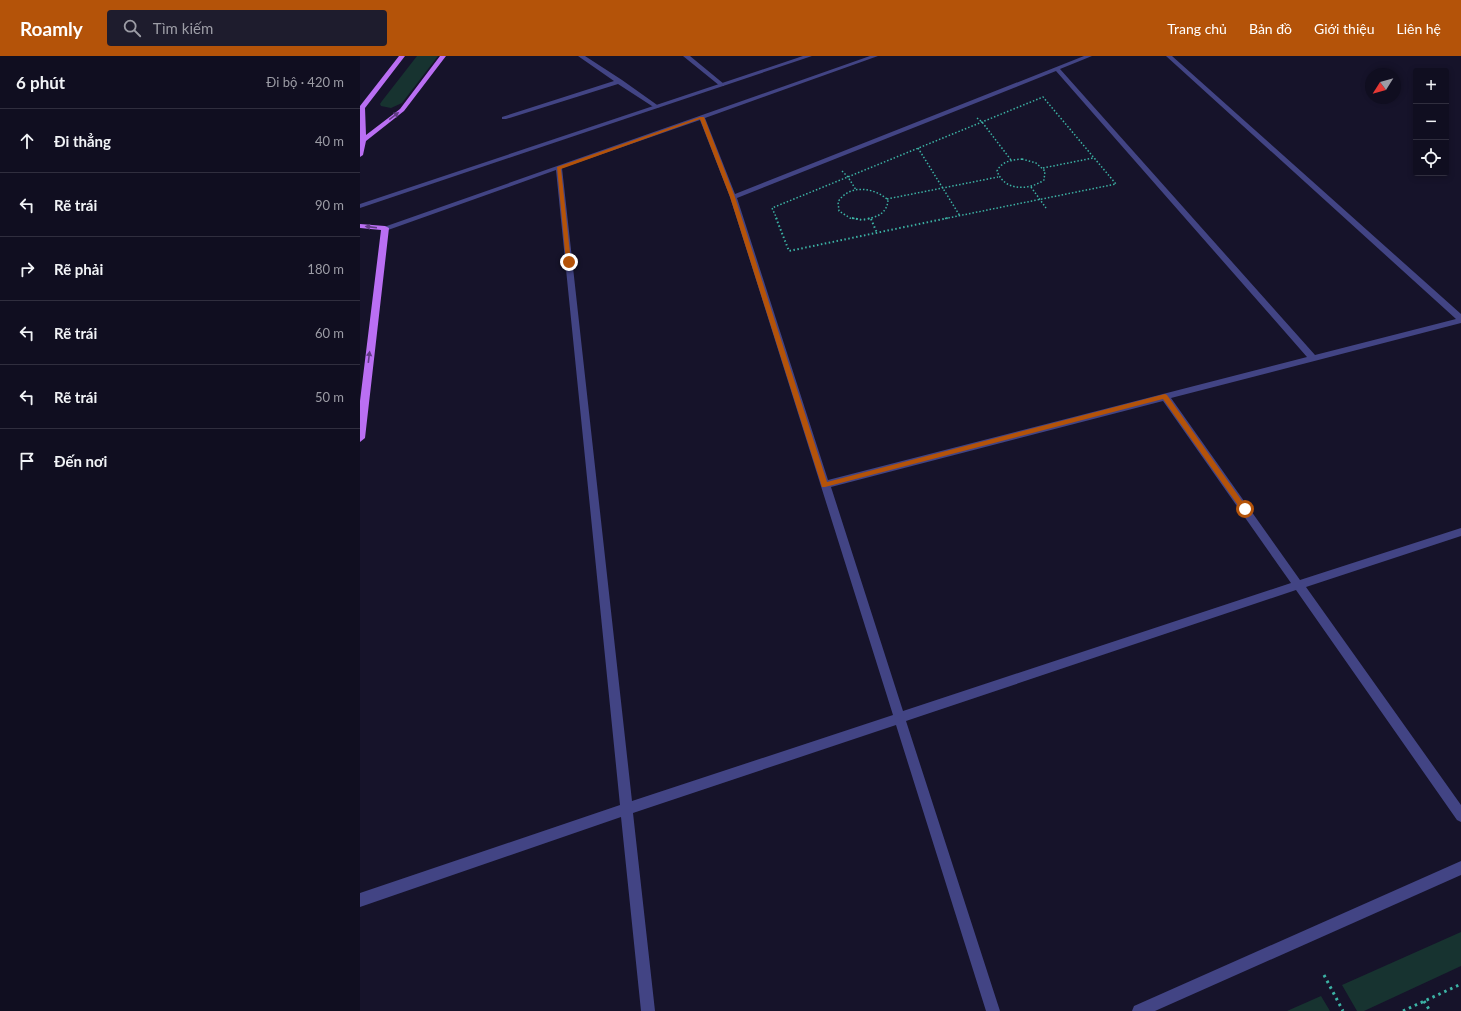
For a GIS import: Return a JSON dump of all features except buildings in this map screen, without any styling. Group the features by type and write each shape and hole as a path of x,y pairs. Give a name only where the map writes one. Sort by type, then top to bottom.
{"main road":[{"path":"360,155 363,140 362,108 402,56"},
{"path":"363,140 402,110 444,56"},
{"path":"360,226 385,228 360,438"}],"street":[{"path":"581,56 620,81 657,108"},
{"path":"686,56 722,85"},
{"path":"360,206 809,56"},
{"path":"385,228 875,56"},
{"path":"732,197 1089,56"},
{"path":"1168,56 1461,319"},
{"path":"1057,69 1313,358"},
{"path":"504,118 620,81"},
{"path":"702,117 732,197 993,1011"},
{"path":"559,168 648,1011"},
{"path":"825,485 1461,319"},
{"path":"1165,396 1461,816"},
{"path":"360,900 899,718 1461,532"},
{"path":"1139,1011 1461,868"}],"path":[{"path":"1043,97 1116,184 789,250 772,208 982,122 1043,97"},
{"path":"973,115 982,122 1010,160"},
{"path":"918,148 960,216"},
{"path":"1043,168 1094,158"},
{"path":"1010,160 1029,160 1043,168 1046,175 1044,180 1041,183 1031,187 1011,186 1003,182 998,177 996,171 999,166 1010,160"},
{"path":"840,170 848,177 856,190"},
{"path":"887,199 998,177"},
{"path":"1031,187 1046,208"},
{"path":"856,190 874,190 881,193 887,199 888,206 886,211 871,219 858,220 850,218 842,214 838,208 838,202 842,196 856,190"},
{"path":"871,219 877,233"},
{"path":"1324,975 1343,1011"},
{"path":"1403,1011 1461,984"},
{"path":"1424,1001 1430,1011"}],"green space":[{"path":"417,56 438,56 402,103 391,108 381,106 380,104 382,101"},
{"path":"1461,932 1461,966 1364,1011 1357,1011 1342,985"},
{"path":"1321,996 1330,1011 1287,1011"}],"route":[{"path":"569,262 559,168 702,117 732,197 825,485 1165,396 1245,509"}]}
